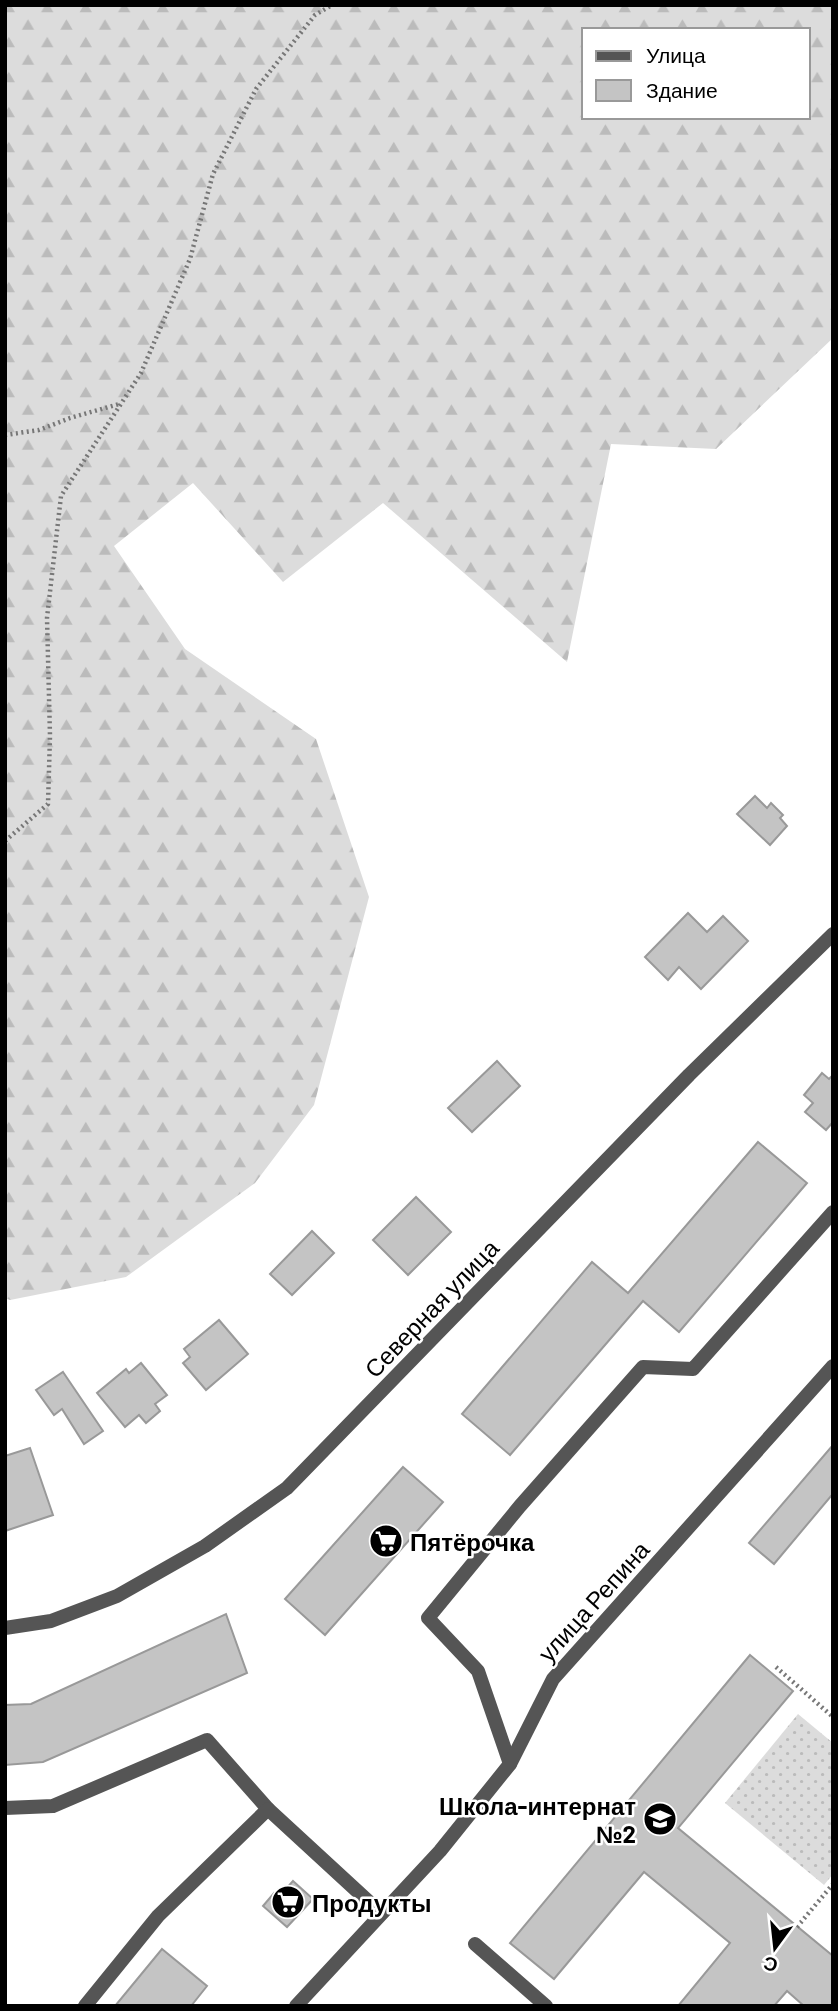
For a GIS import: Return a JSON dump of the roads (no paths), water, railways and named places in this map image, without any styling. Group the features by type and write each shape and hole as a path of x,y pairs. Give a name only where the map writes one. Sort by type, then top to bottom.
{"street":[{"name":"Северная улица","path":"5,1628 51,1620 117,1596 205,1546 287,1488 689,1075 833,934"},
{"path":"510,1764 478,1671 428,1618 520,1506 643,1367 693,1369 833,1212"},
{"name":"улица Репина","path":"296,2006 440,1850 510,1764 553,1679 833,1366"},
{"path":"5,1808 53,1806 207,1740 268,1808 381,1913"},
{"path":"85,2006 158,1916 268,1808"},
{"path":"475,1944 546,2006"}],"place":[{"name":"Пятёрочка","path":"386,1541"},
{"name":"Школа-интернат №2","path":"660,1819"},
{"name":"Продукты","path":"288,1902"}]}
